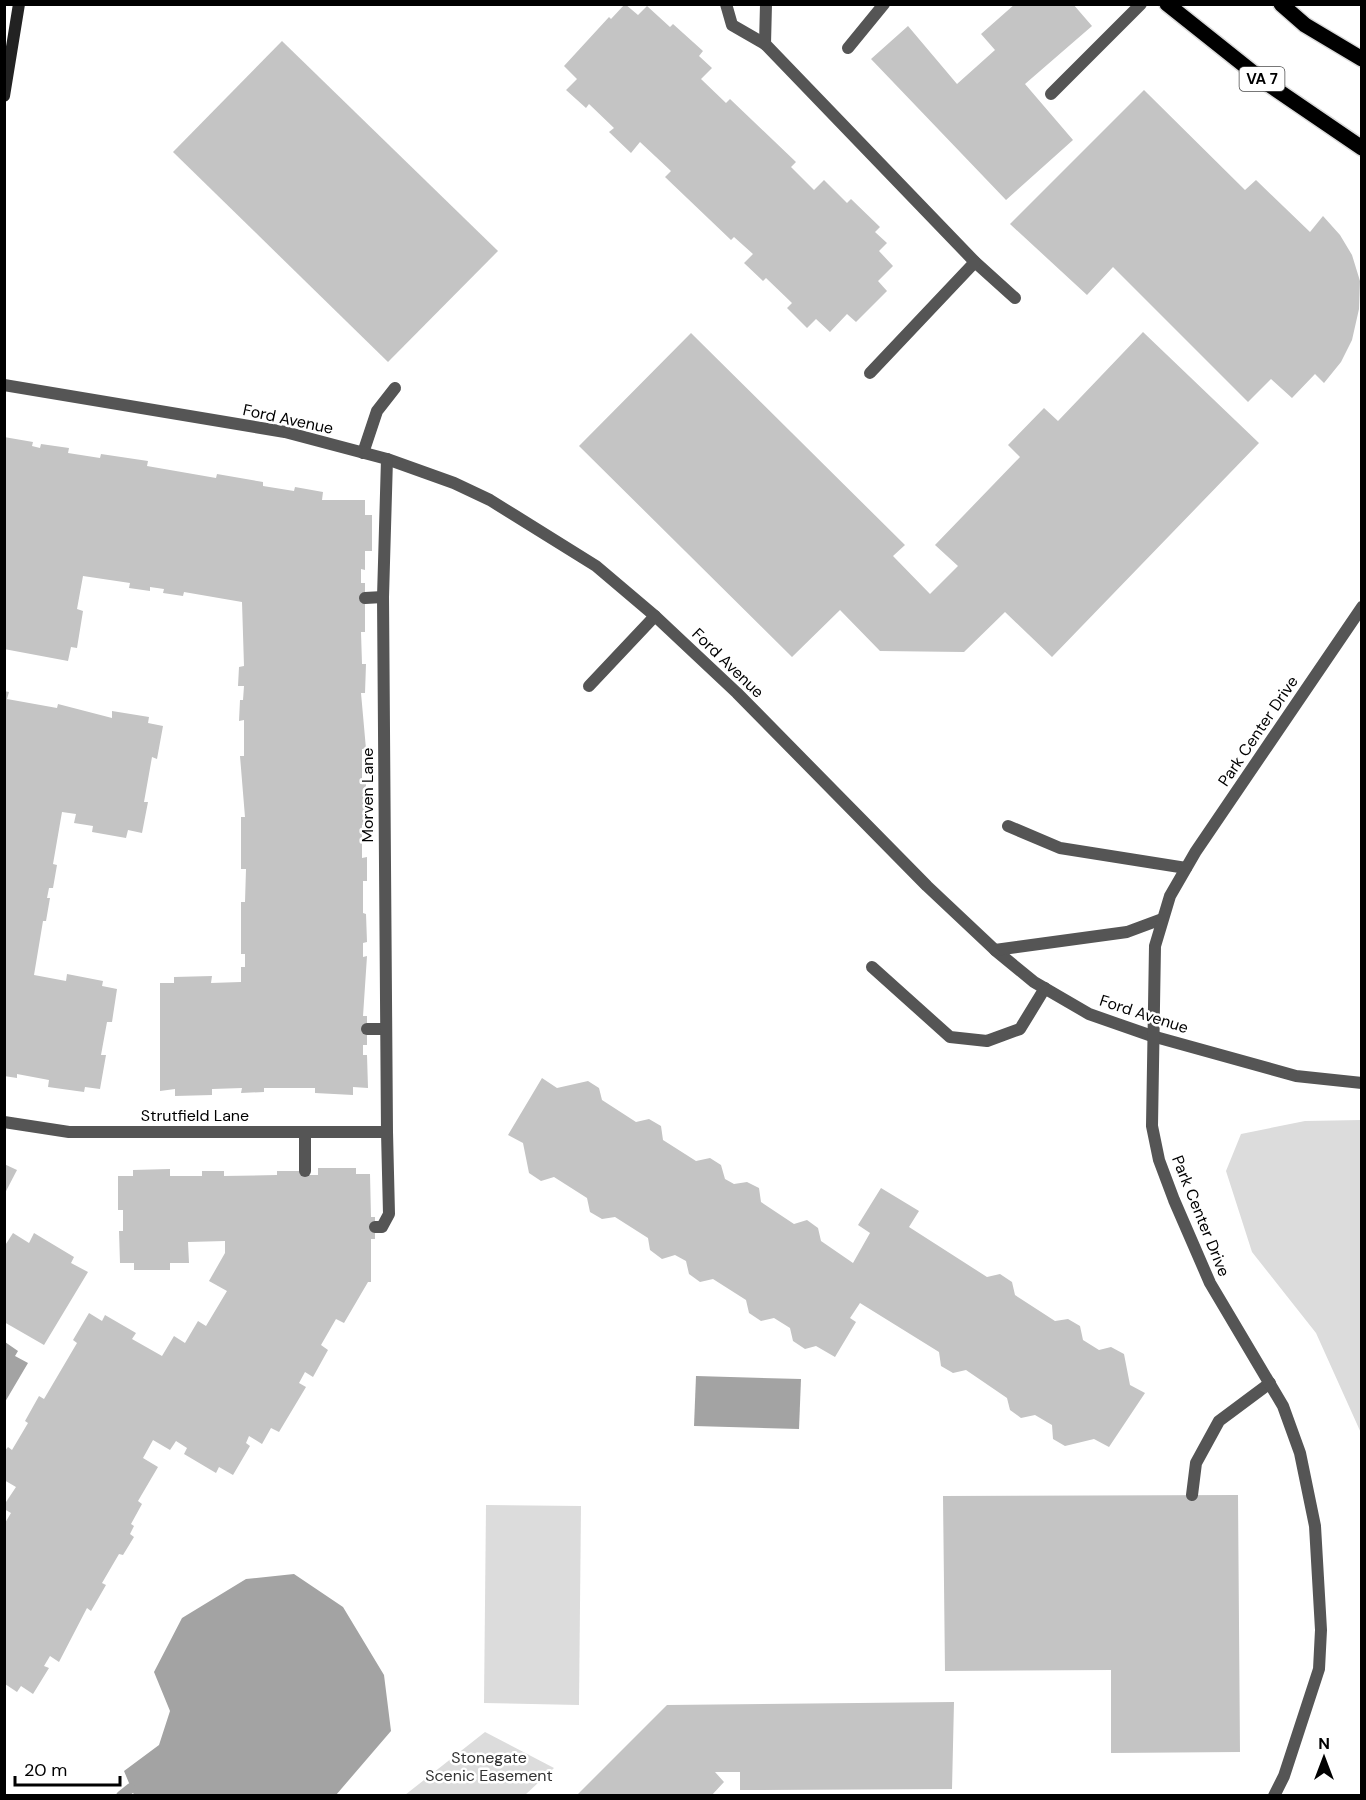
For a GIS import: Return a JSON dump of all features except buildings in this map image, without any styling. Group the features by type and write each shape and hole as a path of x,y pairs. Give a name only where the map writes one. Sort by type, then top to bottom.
{"main road":[{"name":"VA 7","path":"1167,4 1266,82 1362,148"},
{"path":"1281,4 1305,25 1362,59"}],"street":[{"path":"4,96 19,4"},
{"path":"726,4 732,25 765,44 975,262 1015,298"},
{"path":"765,44 766,4"},
{"path":"848,48 884,4"},
{"path":"1051,94 1141,4"},
{"path":"870,373 975,262"},
{"name":"Ford Avenue","path":"4,385 285,432 387,459 454,483 490,500 596,566 655,616 737,693 823,783 995,950 1045,988 1089,1014 1152,1036 1296,1076 1362,1083"},
{"path":"363,453 377,411 395,388"},
{"name":"Morven Lane","path":"375,1227 382,1227 389,1214 385,1029 383,597 387,459"},
{"path":"365,598 383,597"},
{"name":"Park Center Drive","path":"1274,1796 1288,1766 1319,1669 1321,1630 1315,1526 1300,1453 1283,1406 1210,1283 1173,1200 1160,1160 1152,1126 1155,946 1170,896 1186,868 1362,607"},
{"path":"589,686 655,616"},
{"path":"1008,826 1060,848 1186,868"},
{"path":"995,950 1127,932 1162,919"},
{"path":"872,967 950,1037 987,1041 1020,1029 1045,988"},
{"path":"367,1029 385,1029"},
{"name":"Strutfield Lane","path":"4,1122 69,1132 387,1132"},
{"path":"305,1132 305,1170"},
{"path":"1192,1495 1196,1463 1219,1421 1270,1383"}],"green space":[{"path":"1362,1120 1361,1433 1316,1333 1252,1252 1226,1171 1241,1134 1305,1121"},
{"path":"486,1505 581,1506 579,1705 484,1703"},
{"name":"Stonegate Scenic Easement","path":"485,1732 554,1768 525,1795 405,1795"}],"shaded area":[{"path":"5,1342 18,1351 15,1356 28,1363 5,1402"},
{"path":"696,1376 801,1379 799,1429 694,1426"},
{"path":"294,1574 343,1607 384,1675 391,1731 336,1795 134,1795 124,1771 159,1745 170,1711 154,1672 182,1618 246,1579"}],"waterway":[{"path":"121,1796 131,1788"}]}
